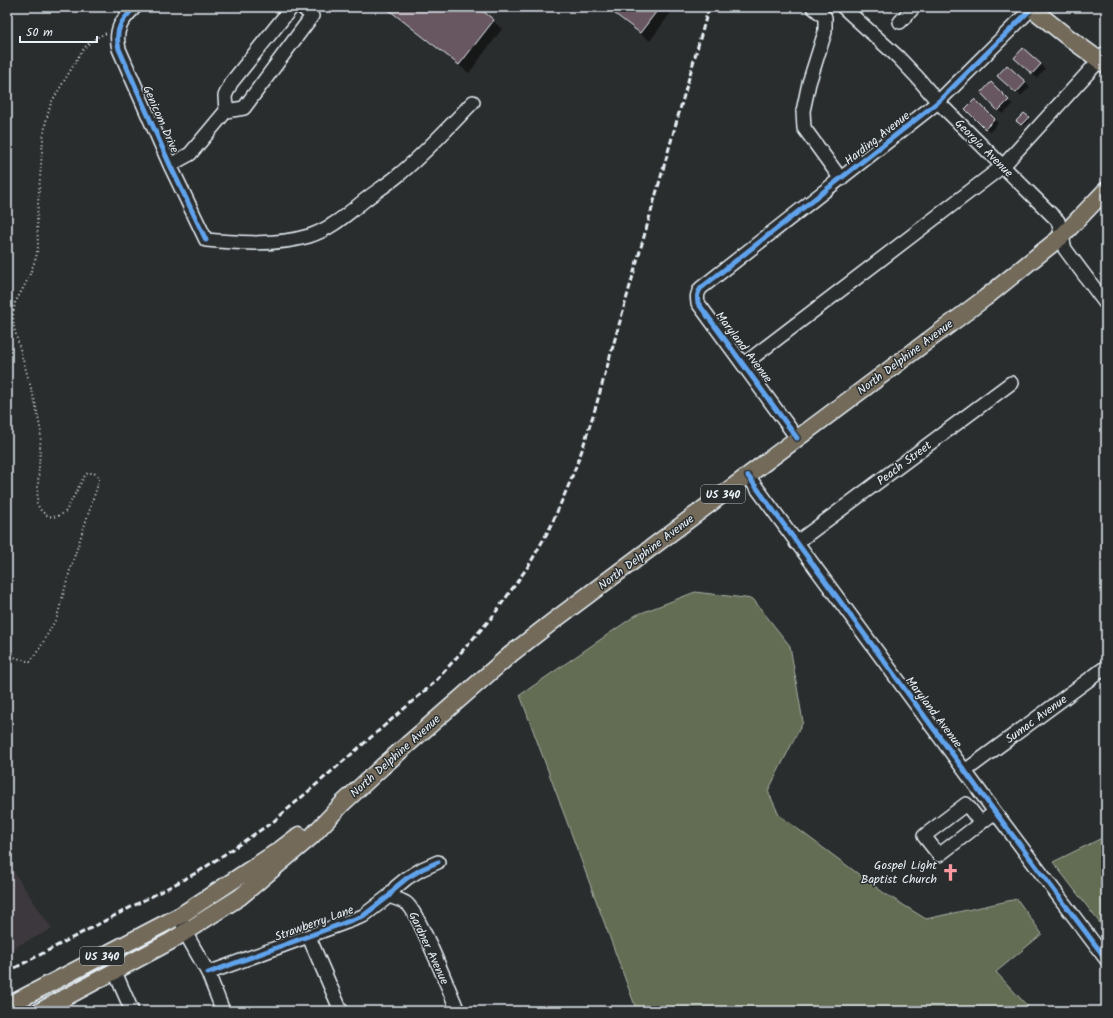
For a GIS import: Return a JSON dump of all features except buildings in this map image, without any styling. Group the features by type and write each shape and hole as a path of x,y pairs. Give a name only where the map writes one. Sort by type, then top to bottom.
{"main road":[{"path":"1031,8 1065,35 1104,59"},
{"name":"North Delphine Avenue","path":"40,1011 171,941 240,897 272,872 311,837 343,803 382,767 511,654 985,298 1062,236 1106,190"},
{"name":"North Delphine Avenue","path":"7,1006 181,915 278,851 307,828 343,803"}],"street":[{"path":"118,32 123,19 135,7"},
{"path":"226,111 224,96 231,83 292,7"},
{"path":"170,164 190,154 226,111 244,108 312,16 302,7"},
{"path":"813,7 825,17 825,32 809,83 803,111 804,128 841,179"},
{"name":"Georgia Avenue","path":"843,7 898,58 917,77 938,102 1058,221 1065,249 1106,304"},
{"path":"900,22 914,7"},
{"name":"Harding Avenue","path":"722,272 938,102 1031,8"},
{"name":"Genicom Drive","path":"118,32 117,37 119,49 170,164 206,240 271,243 307,236 322,231 337,223 400,174 434,143 472,102"},
{"path":"744,364 1003,166 1104,59"},
{"name":"Maryland Avenue","path":"722,272 701,288 698,293 698,303 797,438"},
{"name":"Peach Street","path":"796,543 1011,383"},
{"name":"Maryland Avenue","path":"748,476 965,772 1106,959"},
{"name":"Sumac Avenue","path":"965,772 1106,666"},
{"path":"981,823 995,812"},
{"name":"Strawberry Lane","path":"208,972 309,937 363,916 389,896 396,887 407,878 438,862"},
{"name":"Gardner Avenue","path":"389,896 406,903 412,908 458,1011"},
{"path":"181,915 186,932 208,972 223,1011"},
{"path":"309,937 342,1011"},
{"path":"115,972 132,1011"}],"path":[{"path":"7,655 30,662 40,648 57,617 70,570 99,481 99,477 94,473 88,473 85,475 66,511 62,515 55,517 49,516 43,514 39,509 37,503 41,432 35,402 14,328 13,316 15,303 28,279 36,258 38,247 37,217 42,139 51,104 82,51 89,43 106,33 118,32"}],"shaded area":[{"path":"7,865 9,865 52,929 7,951"}],"green space":[{"path":"695,592 753,599 790,646 803,722 768,791 779,815 884,893 926,919 1017,899 1042,934 996,972 1032,1011 637,1011 520,695 636,615"},
{"path":"1106,836 1106,931 1053,862"}],"railway":[{"path":"7,972 198,872 274,821 435,682 493,616 529,565 550,528 582,450 596,406 709,7"}],"cycle path":[{"path":"135,7 126,16 118,30 119,49 170,165 206,240"},
{"path":"797,438 698,303 697,297 701,288 938,102 1033,7"},
{"path":"748,476 995,812 1106,959"},
{"path":"208,973 363,916 389,896 396,887 407,878 438,862"}],"place":[{"name":"Gospel Light Baptist Church","path":"950,872"}]}
